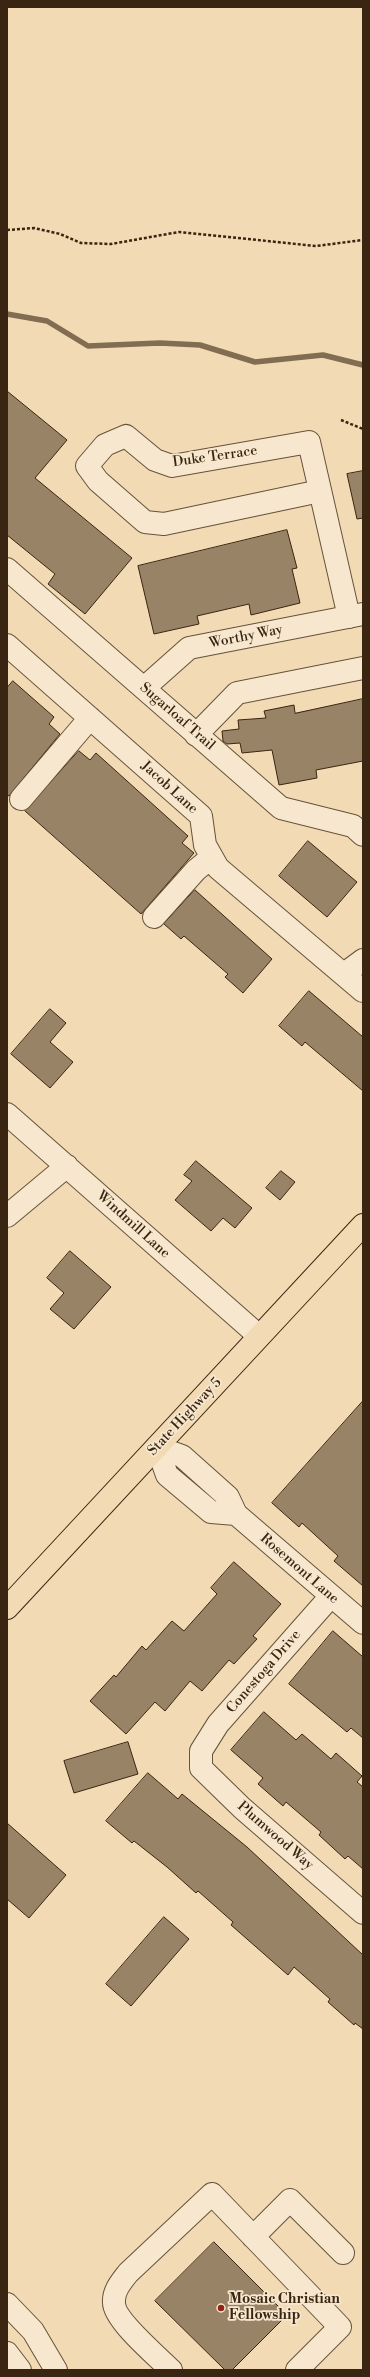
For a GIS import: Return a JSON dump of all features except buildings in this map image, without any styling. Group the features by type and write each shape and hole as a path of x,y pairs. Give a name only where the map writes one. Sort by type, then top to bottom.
{"main road":[{"name":"State Highway 5","path":"7,1608 363,1225"}],"street":[{"name":"Duke Terrace","path":"320,491 164,524 145,522 98,480 87,466 105,445 126,436 155,460 172,466 309,442 320,491 356,616"},
{"name":"Sugarloaf Trail","path":"7,569 281,808 353,826 363,835"},
{"name":"Worthy Way","path":"144,688 189,648 356,616"},
{"name":"Jacob Lane","path":"7,645 201,816 205,845 218,868 363,991"},
{"path":"196,735 237,693 363,668"},
{"path":"21,799 90,718"},
{"path":"154,917 196,870 212,857"},
{"path":"344,974 363,960"},
{"name":"Windmill Lane","path":"7,1114 259,1336"},
{"path":"7,1216 67,1166"},
{"name":"Rosemont Lane","path":"157,1447 182,1456 228,1498 236,1514 363,1623"},
{"name":"Conestoga Drive","path":"201,1751 218,1724 331,1596"},
{"name":"Plumwood Way","path":"201,1751 201,1768 206,1773 242,1808 363,1913"},
{"path":"171,2370 119,2317 113,2305 119,2284 212,2194 340,2327 297,2370"},
{"path":"253,2237 290,2200 343,2253"},
{"path":"7,2304 33,2331 56,2370"},
{"path":"7,2353 20,2370"}],"path":[{"path":"7,230 34,228 60,234 81,243 111,244 179,232 316,246 363,240"},
{"path":"341,420 363,429"}],"waterway":[{"path":"7,314 47,321 88,346 160,343 200,345 255,362 323,355 363,365"}],"place":[{"name":"Mosaic Christian Fellowship","path":"221,2308"}]}
